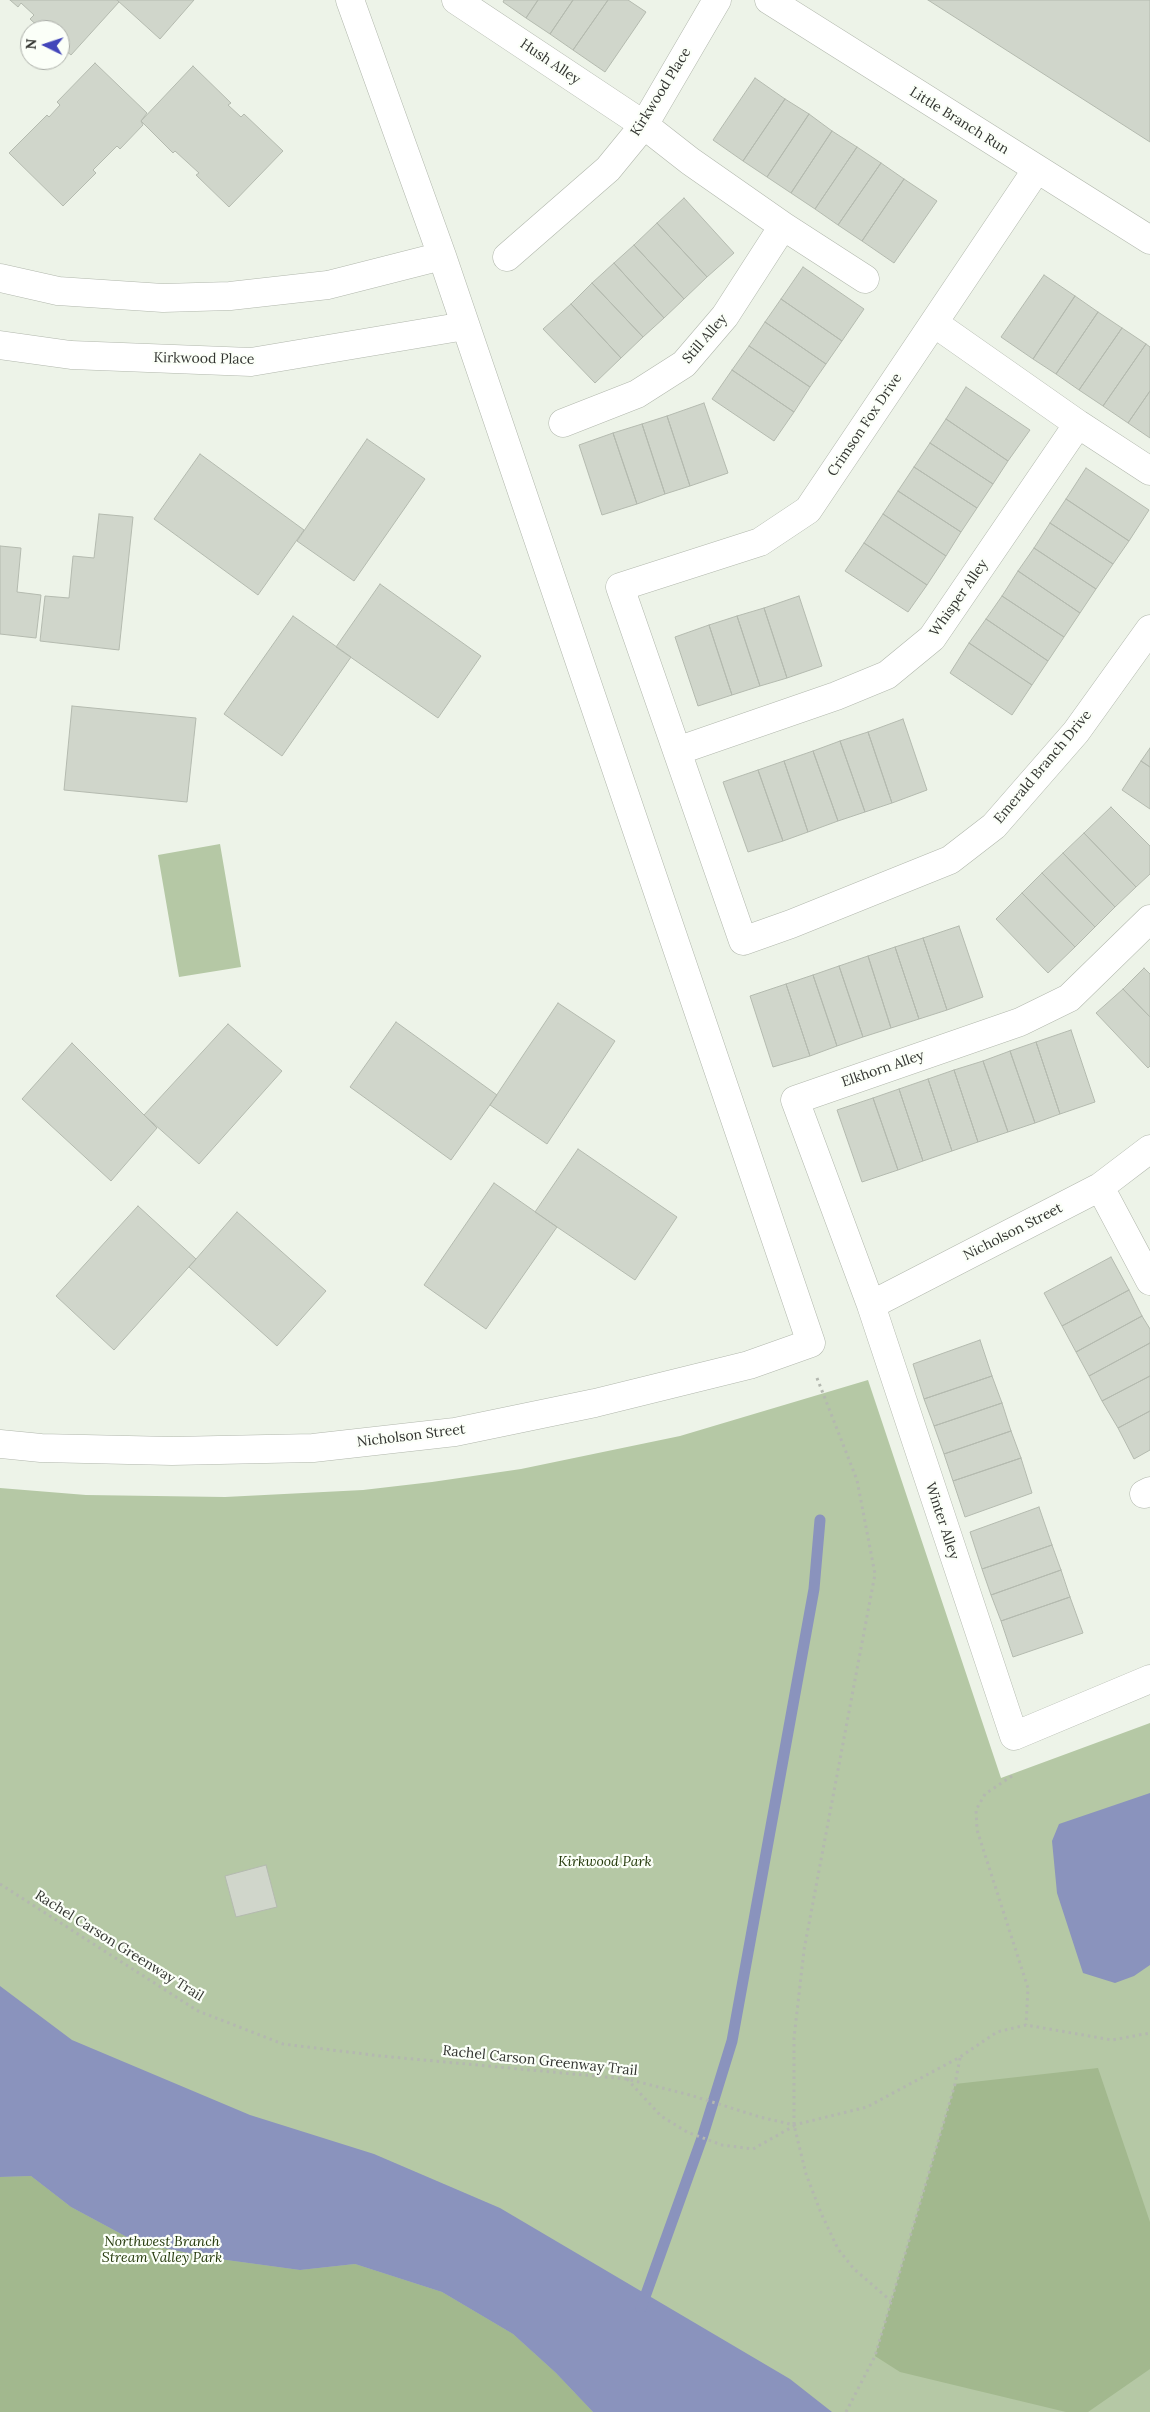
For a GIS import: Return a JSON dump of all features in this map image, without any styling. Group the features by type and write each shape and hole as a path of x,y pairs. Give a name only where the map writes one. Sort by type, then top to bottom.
{"street":[{"path":"350,0 442,256 811,1343"},
{"name":"Hush Alley","path":"456,0 644,124"},
{"name":"Kirkwood Place","path":"506,257 608,169 644,124 717,0"},
{"name":"Little Branch Run","path":"769,0 1150,240"},
{"path":"644,124 783,226 865,279"},
{"name":"Crimson Fox Drive","path":"677,751 620,587 760,542 808,510 1037,170"},
{"name":"Still Alley","path":"563,423 637,394 684,364 725,316 783,226"},
{"path":"0,278 58,291 163,298 230,296 328,284 442,256"},
{"path":"934,323 1078,424 1150,471"},
{"name":"Kirkwood Place","path":"0,344 71,354 251,362 465,326"},
{"name":"Whisper Alley","path":"677,751 836,696 887,675 910,657 932,638 1078,424"},
{"name":"Emerald Branch Drive","path":"677,751 743,941 791,924 950,860 994,826 1076,732 1150,629"},
{"name":"Elkhorn Alley","path":"871,1305 795,1100 1020,1022 1069,998 1150,919"},
{"name":"Nicholson Street","path":"871,1305 1100,1188 1150,1149"},
{"path":"1100,1188 1150,1281"},
{"name":"Winter Alley","path":"871,1305 1014,1736 1150,1679"},
{"name":"Nicholson Street","path":"0,1444 41,1448 172,1451 313,1448 455,1432 595,1403 749,1365 811,1343"}],"path":[{"path":"811,1343 816,1375 857,1480 875,1574 804,1950 794,2038 794,2125 806,2174 821,2213 838,2249 854,2269 891,2301"},
{"path":"1012,1776 985,1794 976,1810 977,1830 1028,1988 1026,2024"},
{"name":"Rachel Carson Greenway Trail","path":"0,1884 198,2011 283,2044 381,2056 627,2079 794,2125 867,2108 960,2057 997,2032 1026,2024 1112,2040 1150,2033"},
{"path":"846,2412 875,2356 955,2084 960,2057"},
{"path":"627,2079 662,2116 687,2132 722,2145 754,2149 794,2125"}],"green space":[{"path":"220,844 241,967 179,977 158,855"},
{"name":"Kirkwood Park","path":"868,1380 1001,1778 1150,1723 1150,2412 0,2412 0,1488 86,1495 225,1497 363,1490 432,1482 521,1469 680,1436"},
{"path":"1098,2068 1150,2222 1150,2369 1088,2412 1066,2412 900,2372 875,2356 955,2084"},
{"name":"Northwest Branch Stream Valley Park","path":"31,2176 71,2207 138,2243 219,2259 300,2270 355,2264 442,2292 513,2334 556,2373 593,2412 0,2412 0,2177"}],"water":[{"path":"1150,1793 1150,1965 1134,1976 1115,1983 1083,1973 1057,1893 1052,1841 1059,1824"},
{"path":"0,1986 72,2040 250,2115 374,2154 500,2208 790,2379 832,2412 593,2412 556,2373 513,2334 442,2292 355,2264 300,2270 219,2259 138,2243 71,2207 31,2176 0,2177"}],"building":[{"path":"10,0 117,0 119,2 71,55 70,20 31,20 34,15 21,3 18,7"},
{"path":"117,0 194,0 160,39"},
{"path":"504,0 538,0 526,18 503,2"},
{"path":"538,0 573,0 550,34 526,18"},
{"path":"573,0 608,0 573,50 550,34"},
{"path":"608,0 628,0 646,12 605,72 573,50"},
{"path":"928,0 1150,0 1150,142"},
{"path":"95,63 147,113 141,121 143,125 120,149 117,146 93,170 96,173 63,206 9,153 47,115 49,117 60,105 57,102"},
{"path":"193,66 231,103 228,105 241,117 244,114 283,151 229,207 196,175 199,173 175,151 173,153 141,121"},
{"path":"755,78 785,99 743,161 713,140"},
{"path":"785,99 809,114 767,177 743,161"},
{"path":"809,114 832,131 791,193 767,177"},
{"path":"832,131 857,147 815,209 791,193"},
{"path":"857,147 881,163 838,225 815,209"},
{"path":"881,163 904,179 862,241 838,225"},
{"path":"904,179 937,201 894,263 862,241"},
{"path":"684,198 734,253 707,277 657,223"},
{"path":"657,223 707,277 684,299 634,245"},
{"path":"634,245 684,299 664,318 614,263"},
{"path":"614,263 664,318 643,337 592,283"},
{"path":"803,267 864,309 842,341 781,299"},
{"path":"1044,275 1075,296 1033,359 1001,337"},
{"path":"592,283 643,337 621,358 571,304"},
{"path":"1075,296 1098,312 1056,374 1033,359"},
{"path":"781,299 842,341 826,364 765,322"},
{"path":"571,304 621,358 595,383 543,329"},
{"path":"1098,312 1122,328 1079,390 1056,374"},
{"path":"765,322 826,364 810,387 749,346"},
{"path":"1122,328 1146,344 1103,406 1079,390"},
{"path":"1146,344 1150,347 1150,391 1128,423 1103,406"},
{"path":"749,346 810,387 794,412 732,370"},
{"path":"732,370 794,412 774,441 712,399"},
{"path":"966,387 1030,430 1008,461 946,419"},
{"path":"1150,391 1150,438 1128,423"},
{"path":"704,403 728,473 690,486 667,416"},
{"path":"667,416 690,486 665,494 642,424"},
{"path":"946,419 1008,461 993,484 930,443"},
{"path":"642,424 665,494 637,504 613,433"},
{"path":"613,433 637,504 602,515 579,445"},
{"path":"367,439 425,479 354,581 297,541"},
{"path":"930,443 993,484 977,508 914,467"},
{"path":"200,454 304,530 258,595 154,519"},
{"path":"914,467 977,508 961,532 898,491"},
{"path":"1086,468 1149,510 1129,541 1066,499"},
{"path":"898,491 961,532 946,556 883,514"},
{"path":"1066,499 1129,541 1113,564 1050,523"},
{"path":"99,514 133,517 119,650 40,641 45,596 69,598 73,556 94,558"},
{"path":"883,514 946,556 927,585 864,543"},
{"path":"1050,523 1113,564 1096,589 1034,548"},
{"path":"864,543 927,585 908,612 845,571"},
{"path":"0,546 21,548 17,592 41,595 36,638 0,634"},
{"path":"1034,548 1096,589 1080,613 1018,571"},
{"path":"1018,571 1080,613 1064,637 1002,596"},
{"path":"380,584 481,656 438,718 336,647"},
{"path":"799,596 822,666 787,678 764,608"},
{"path":"1002,596 1064,637 1048,661 986,619"},
{"path":"764,608 787,678 760,686 737,616"},
{"path":"293,616 351,657 282,756 224,714"},
{"path":"737,616 760,686 732,695 709,625"},
{"path":"986,619 1048,661 1032,685 969,643"},
{"path":"709,625 732,695 698,706 675,637"},
{"path":"969,643 1032,685 1012,715 950,673"},
{"path":"72,706 196,718 187,802 64,790"},
{"path":"903,719 927,790 892,803 868,732"},
{"path":"868,732 892,803 865,812 840,741"},
{"path":"840,741 865,812 838,821 813,751"},
{"path":"1150,748 1150,767 1141,761"},
{"path":"813,751 838,821 808,832 784,761"},
{"path":"784,761 808,832 783,841 758,770"},
{"path":"1141,761 1150,767 1150,809 1122,790"},
{"path":"758,770 783,841 748,852 723,782"},
{"path":"1111,807 1150,846 1150,874 1136,887 1084,833"},
{"path":"1084,833 1136,887 1115,907 1063,853"},
{"path":"1063,853 1115,907 1095,927 1042,873"},
{"path":"1042,873 1095,927 1075,947 1022,893"},
{"path":"1022,893 1075,947 1048,973 996,919"},
{"path":"959,926 983,997 947,1010 923,938"},
{"path":"923,938 947,1010 919,1019 895,947"},
{"path":"895,947 919,1019 891,1028 868,956"},
{"path":"868,956 891,1028 863,1037 839,966"},
{"path":"839,966 863,1037 837,1046 813,975"},
{"path":"1144,968 1150,974 1150,1017 1123,989"},
{"path":"813,975 837,1046 810,1056 786,984"},
{"path":"786,984 810,1056 773,1067 750,996"},
{"path":"1123,989 1150,1017 1150,1066 1148,1068 1096,1013"},
{"path":"558,1003 615,1041 547,1144 490,1105"},
{"path":"396,1022 497,1095 451,1160 350,1087"},
{"path":"228,1024 282,1071 199,1164 144,1115"},
{"path":"1071,1030 1095,1102 1060,1114 1036,1042"},
{"path":"1036,1042 1060,1114 1035,1123 1010,1051"},
{"path":"72,1043 157,1128 111,1181 22,1099"},
{"path":"1010,1051 1035,1123 1008,1132 983,1061"},
{"path":"983,1061 1008,1132 978,1142 954,1070"},
{"path":"954,1070 978,1142 952,1151 928,1079"},
{"path":"928,1079 952,1151 923,1161 899,1089"},
{"path":"899,1089 923,1161 898,1170 873,1098"},
{"path":"873,1098 898,1170 862,1182 837,1110"},
{"path":"578,1149 677,1217 635,1280 535,1212"},
{"path":"494,1183 557,1227 486,1329 424,1285"},
{"path":"138,1206 196,1259 114,1350 56,1296"},
{"path":"237,1212 326,1291 277,1346 189,1267"},
{"path":"1111,1257 1129,1290 1062,1326 1044,1293"},
{"path":"1129,1290 1142,1316 1076,1352 1062,1326"},
{"path":"1142,1316 1150,1329 1150,1343 1089,1376 1076,1352"},
{"path":"980,1340 992,1376 924,1399 913,1364"},
{"path":"1150,1343 1150,1376 1102,1401 1089,1376"},
{"path":"992,1376 1002,1403 934,1426 924,1399"},
{"path":"1150,1376 1150,1411 1118,1428 1102,1401"},
{"path":"1002,1403 1011,1431 944,1454 934,1426"},
{"path":"1150,1411 1150,1450 1134,1459 1118,1428"},
{"path":"1011,1431 1021,1458 953,1481 944,1454"},
{"path":"1021,1458 1032,1493 965,1517 953,1481"},
{"path":"1039,1507 1052,1545 982,1569 970,1532"},
{"path":"1052,1545 1061,1570 991,1595 982,1569"},
{"path":"1061,1570 1070,1597 1001,1621 991,1595"},
{"path":"1070,1597 1083,1633 1013,1657 1001,1621"},
{"path":"266,1865 277,1907 236,1917 225,1876"}],"waterway":[{"path":"641,2308 702,2138 732,2041 814,1589 820,1520"}]}
